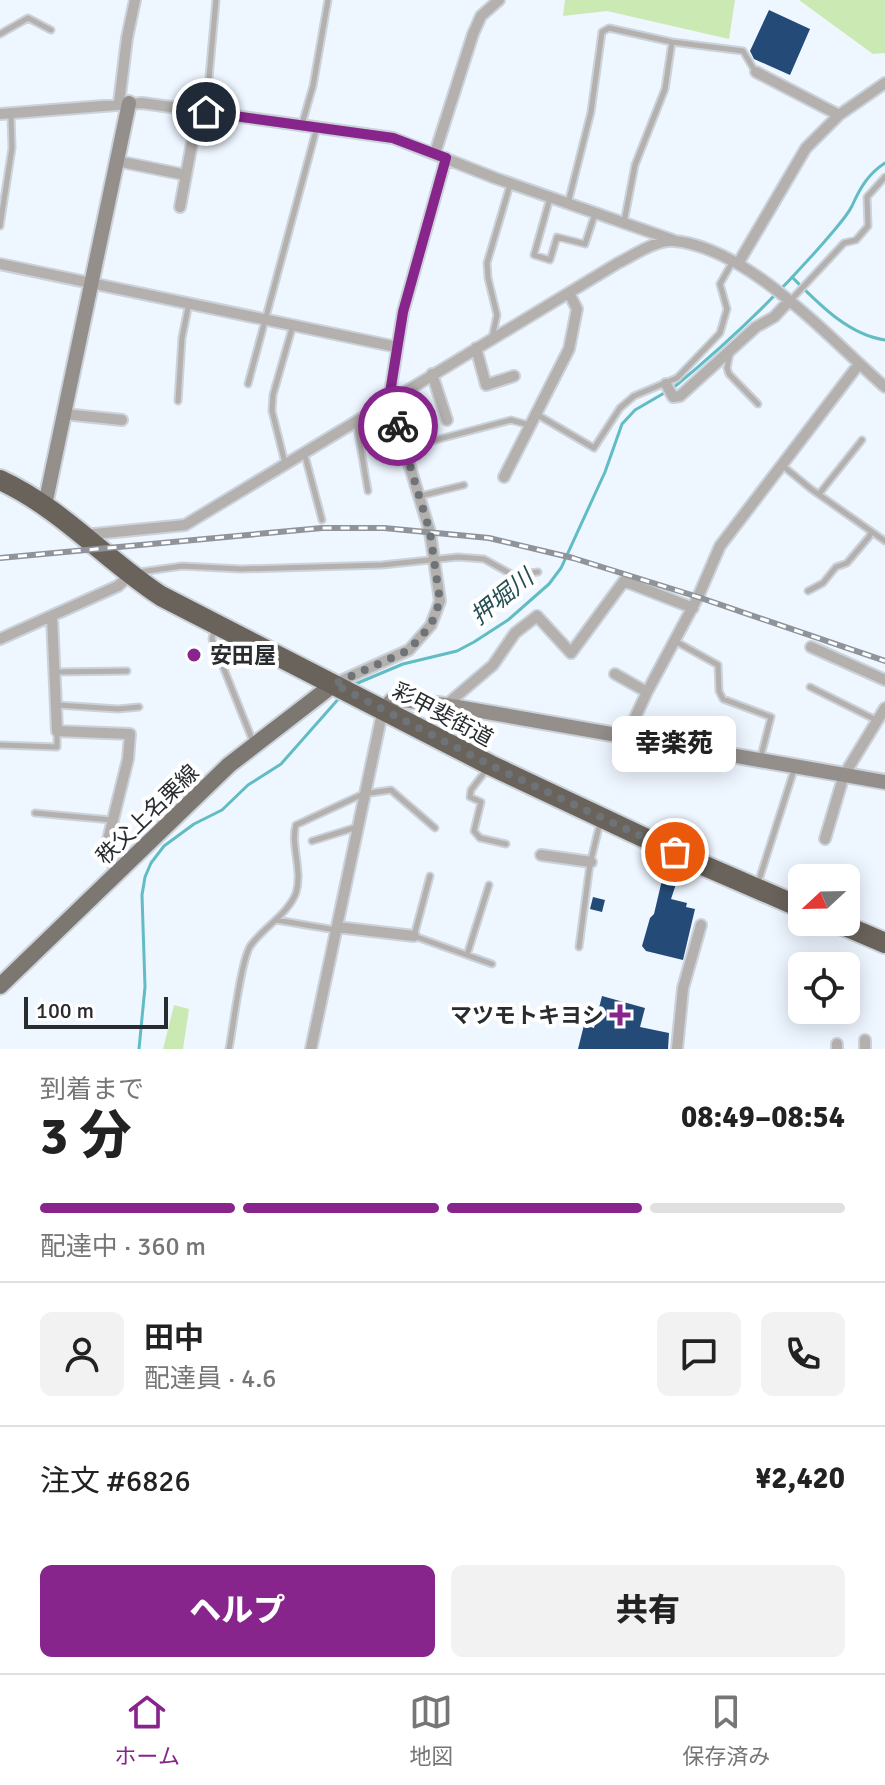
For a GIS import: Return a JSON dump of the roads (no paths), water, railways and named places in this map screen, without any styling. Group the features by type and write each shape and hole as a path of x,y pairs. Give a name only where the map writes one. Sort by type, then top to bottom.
{"highway":[{"name":"彩甲斐街道","path":"0,480 45,505 129,576 161,596 490,765 788,902"},
{"path":"860,932 885,943"}],"main road":[{"name":"秩父上名栗線","path":"0,986 229,765 338,687"}],"street":[{"path":"45,505 117,161 127,38 135,0"},
{"path":"338,687 409,650 431,625 440,601 430,532 389,399 403,312 440,155 473,34 481,16 499,0"},
{"path":"756,72 839,115"},
{"path":"736,262 806,148 839,115 885,83"},
{"path":"6,113 124,103 393,138 510,184 736,262 764,279 885,387"},
{"path":"180,207 202,111"},
{"path":"117,161 186,175"},
{"path":"82,535 185,525 618,263 649,247 673,240"},
{"path":"0,264 397,347"},
{"path":"504,477 569,349 577,309 569,293"},
{"path":"666,384 673,396 680,396 789,301"},
{"path":"476,348 486,385 514,376"},
{"path":"627,735 693,608 720,546 859,364"},
{"path":"432,374 447,420"},
{"path":"64,414 122,420"},
{"path":"0,639 118,586 129,576"},
{"path":"446,705 493,665 515,633 537,616 571,653 624,581 693,608"},
{"path":"52,616 57,731 130,734 128,759 105,852 118,872"},
{"path":"811,647 885,680"},
{"path":"615,674 647,692"},
{"path":"311,1049 358,826 376,705 393,699 446,705 885,782"},
{"path":"825,839 844,775 885,708"},
{"path":"541,855 591,862"},
{"path":"677,1049 683,988 701,925"},
{"path":"337,928 414,936"}],"lane":[{"path":"202,111 216,0"},
{"path":"301,125 313,86 328,0"},
{"path":"0,34 28,18 51,30"},
{"path":"568,204 591,112 602,32 609,28 672,42 743,51 756,72"},
{"path":"623,223 635,165 665,89 672,42"},
{"path":"0,226 12,148 6,113"},
{"path":"248,384 268,319 317,127"},
{"path":"789,301 844,243 856,240 868,226 867,197 885,177"},
{"path":"492,339 497,315 487,263 510,184"},
{"path":"550,198 534,255 550,260 557,237 585,244 595,213"},
{"path":"536,414 594,448 620,408 634,396 677,378 720,333 727,309 720,284 736,262"},
{"path":"178,401 182,338 189,302"},
{"path":"285,463 273,403 293,325"},
{"path":"730,351 729,374 758,404"},
{"path":"356,420 368,491"},
{"path":"405,448 511,420 530,425"},
{"path":"819,494 862,440"},
{"path":"304,451 322,520"},
{"path":"781,464 884,538"},
{"path":"419,496 464,485"},
{"path":"808,591 823,583 836,567 847,563 871,531"},
{"path":"129,576 142,571 182,566 241,569 382,565 458,557 484,559 513,575 538,572"},
{"path":"215,624 212,639 254,745"},
{"path":"675,641 718,665 719,691 723,699 771,717 760,759"},
{"path":"56,672 127,671"},
{"path":"810,687 877,720"},
{"path":"56,705 118,709 139,707"},
{"path":"0,745 57,747 57,731"},
{"path":"490,765 471,790 470,797 481,802 474,831 480,838 506,844"},
{"path":"757,888 796,765"},
{"path":"229,1049 249,947 295,895 298,853 293,833 296,825 363,794 391,790 435,828"},
{"path":"35,813 112,820"},
{"path":"579,947 591,862 601,818"},
{"path":"312,841 358,826"},
{"path":"430,876 414,936 492,964"},
{"path":"467,955 489,885"},
{"path":"275,920 337,928"}],"waterway":[{"name":"押堀川","path":"673,388 733,336 790,280 843,219 869,177 885,163"},
{"path":"792,277 846,325 885,340"},
{"name":"押堀川","path":"353,685 403,664 457,651 508,620 549,584 561,568 605,472 622,424 635,410 666,392"},
{"name":"押堀川","path":"139,1049 145,987 142,895 151,863 164,846 194,824 222,810 248,785 281,764 341,696"}],"railway":[{"path":"0,558 322,528 384,528 489,538 573,558 885,661"}],"place":[{"name":"安田屋","path":"194,655"},
{"name":"幸楽苑","path":"675,852"},
{"name":"マツモトキヨシ","path":"620,1015"}]}
